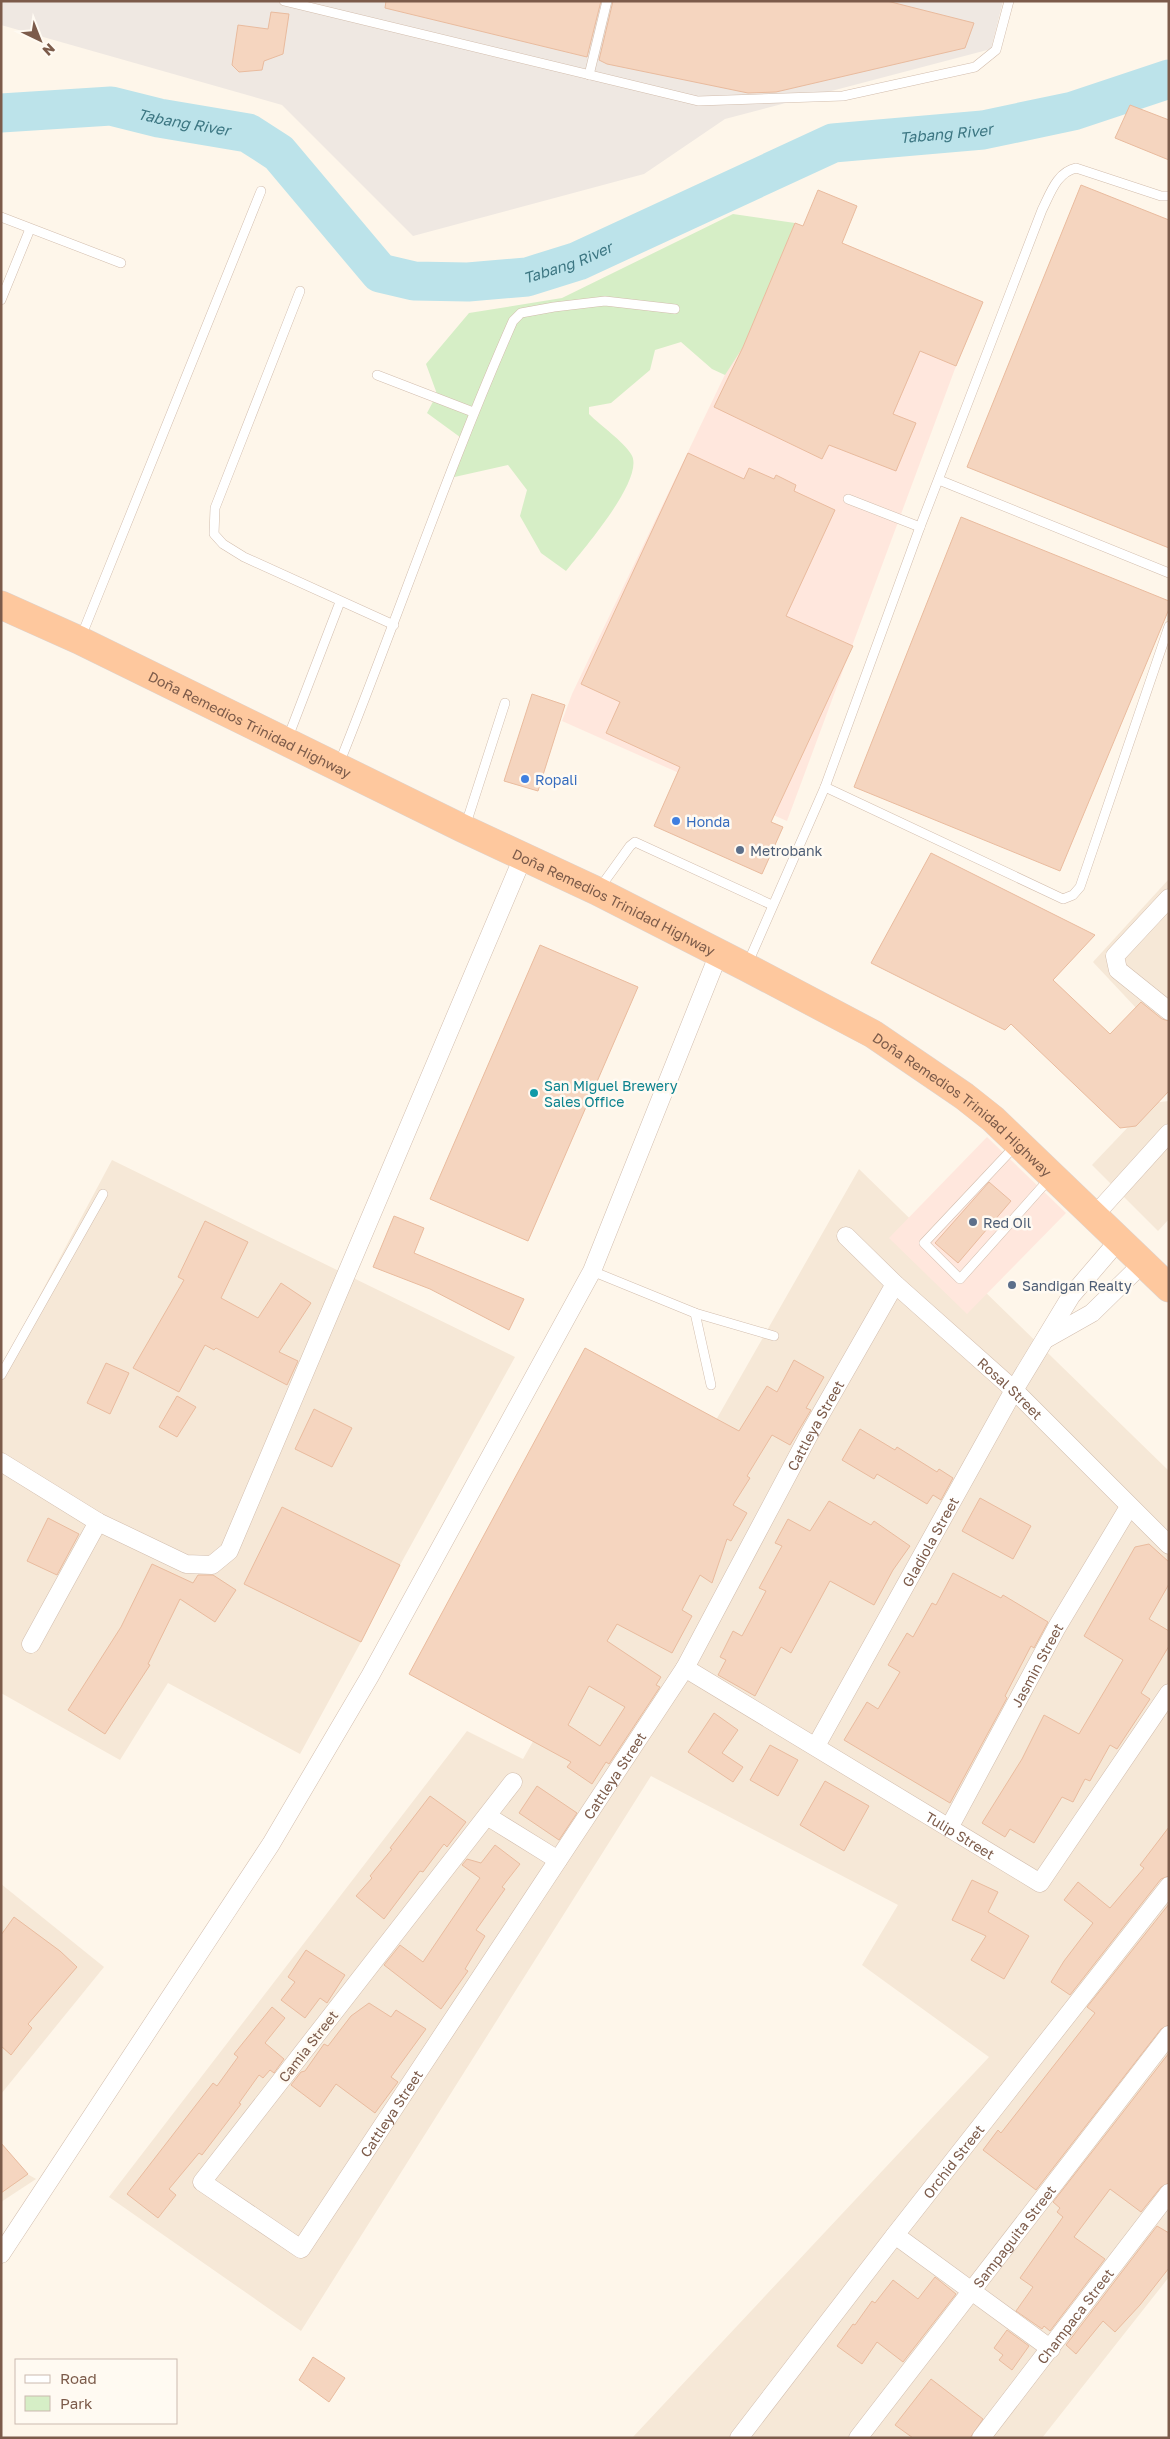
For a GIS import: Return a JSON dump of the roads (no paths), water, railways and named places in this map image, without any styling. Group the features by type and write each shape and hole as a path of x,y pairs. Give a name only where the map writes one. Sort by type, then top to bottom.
{"highway":[{"name":"Doña Remedios Trinidad Highway","path":"1,605 80,640 464,830 598,891 873,1034 964,1096 1019,1142 1119,1240 1161,1276"}],"street":[{"path":"1,1462 98,1522 186,1564 212,1565 229,1551 524,857"},
{"path":"1169,898 1115,956 1118,970 1169,1011"},
{"path":"1,2254 271,1844 370,1676 592,1271 719,953"},
{"path":"1094,1216 1169,1133"},
{"name":"Rosal Street","path":"846,1236 894,1284 1014,1390 1169,1545"},
{"name":"Gladiola Street","path":"816,1746 1014,1390 1071,1296 1119,1240"},
{"name":"Gladiola Street","path":"1046,1339 1161,1276"},
{"name":"Cattleya Street","path":"301,2249 646,1726 653,1719 668,1691 684,1668 894,1284"},
{"name":"Jasmin Street","path":"949,1828 1057,1627 1129,1506"},
{"path":"31,1644 98,1522"},
{"name":"Tulip Street","path":"684,1668 1040,1883 1169,1693"},
{"name":"Camia Street","path":"301,2249 202,2182 513,1782"},
{"path":"488,1816 558,1860"},
{"name":"Orchid Street","path":"739,2438 895,2235 1169,1886"},
{"name":"Sampaguita Street","path":"858,2438 1169,2035"},
{"name":"Champaca Street","path":"981,2438 1169,2193"},
{"path":"895,2235 1051,2349"}],"lane":[{"path":"284,1 698,101 843,96 975,67 996,50 1009,1"},
{"path":"589,75 607,1"},
{"path":"746,967 825,787 920,527 1042,210 1060,176 1067,170 1076,168 1152,194 1169,196"},
{"path":"80,640 261,191"},
{"path":"1,217 121,264"},
{"path":"1,300 30,229"},
{"path":"300,291 215,508 214,534 223,544 244,557 394,626"},
{"path":"338,767 394,626 473,412 513,321 521,313 605,301 675,310"},
{"path":"377,375 473,412"},
{"path":"939,480 1169,573"},
{"path":"848,499 920,527"},
{"path":"286,741 340,602"},
{"path":"825,787 1063,899 1073,895 1080,887 1169,626"},
{"path":"464,830 505,703"},
{"path":"598,891 630,846 636,842 772,905"},
{"path":"1019,1142 924,1243 960,1279 1053,1175"},
{"path":"1,1375 103,1194"},
{"path":"592,1271 695,1313 774,1336"},
{"path":"695,1313 711,1385"}],"water":[{"path":"1169,82 1167,98 1152,94 1140,100 1135,96 1145,93 1147,88 1154,88 1153,86"}],"waterway":[{"name":"Tabang River","path":"1,113 111,106 159,118 248,133 279,153 380,273 414,281 468,282 527,277 578,261 833,143 983,130 1073,111 1169,79"}],"place":[{"name":"Ropali","path":"525,779"},
{"name":"Honda","path":"676,821"},
{"name":"Metrobank","path":"740,850"},
{"name":"San Miguel Brewery Sales Office","path":"534,1093"},
{"name":"Red Oil","path":"973,1222"},
{"name":"Sandigan Realty","path":"1012,1285"}]}
